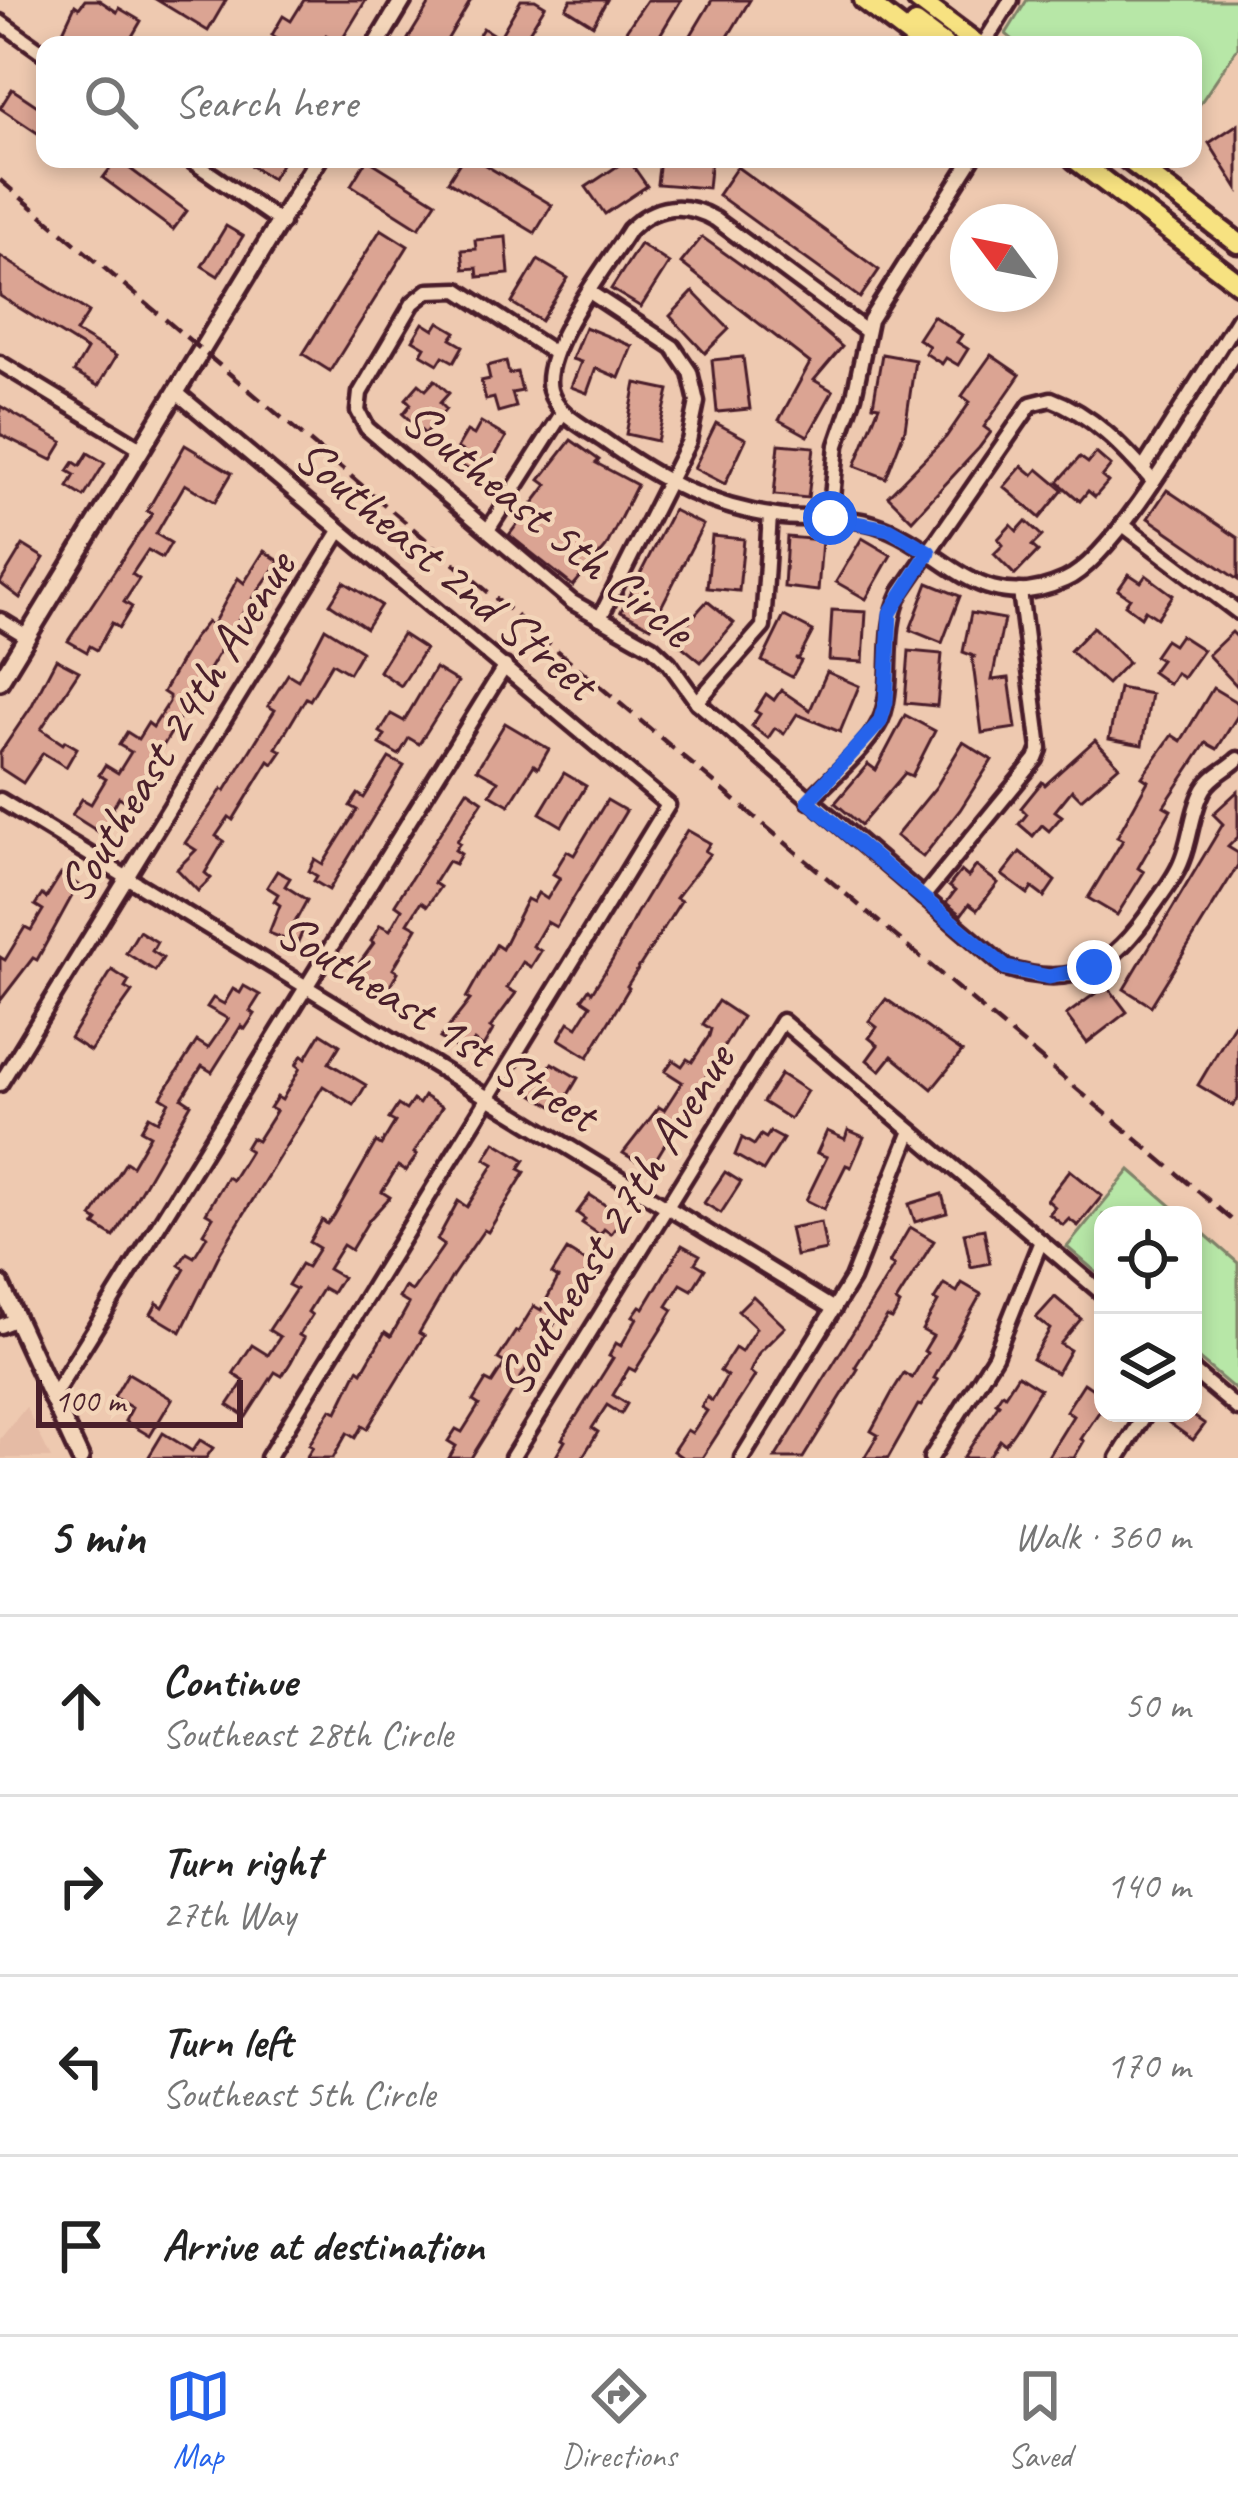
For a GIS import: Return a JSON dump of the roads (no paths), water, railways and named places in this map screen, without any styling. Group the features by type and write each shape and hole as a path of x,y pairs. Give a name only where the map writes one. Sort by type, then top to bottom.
{"main road":[{"path":"864,0 911,36"},
{"path":"918,0 968,36"},
{"path":"883,15 915,23 932,36"},
{"path":"1087,168 1238,283"},
{"path":"1140,168 1238,243"}],"street":[{"path":"381,36 403,0"},
{"path":"986,36 1011,0"},
{"path":"0,22 36,48"},
{"path":"202,168 282,223"},
{"path":"0,681 313,168"},
{"path":"830,518 837,445 859,377 866,331 966,168"},
{"path":"866,331 715,219 686,208 664,208 636,223 554,353 549,386 563,412 665,482 708,502 770,515 830,518 889,529 960,576 1020,591 1069,579 1123,525 1147,474 1238,318"},
{"name":"Southeast 5th Circle","path":"554,353 467,295 438,289 412,303 361,393 358,412 367,428 572,602 652,647 698,702 1006,968 1049,977 1094,967 1131,939 1180,866 1202,792 1213,777 1238,759"},
{"path":"591,293 665,340 690,372 696,392 695,422 600,618"},
{"path":"1147,474 1238,348"},
{"path":"0,363 142,449"},
{"name":"Southeast 2nd Street","path":"177,393 668,805 488,1097"},
{"path":"808,801 880,722 886,702 890,613 1024,411 1041,399 1060,402 1107,433 1147,474"},
{"path":"488,530 563,412"},
{"name":"Southeast 5th Circle","path":"698,702 763,627 770,515"},
{"path":"1123,525 1238,611"},
{"name":"Southeast 24th Avenue","path":"0,1084 340,531"},
{"path":"922,897 1040,749 1020,591"},
{"path":"0,620 28,637"},
{"path":"51,1399 505,666"},
{"name":"Southeast 1st Street","path":"0,800 834,1309"},
{"name":"Southeast 27th Avenue","path":"512,1458 782,1021 911,1131"},
{"path":"268,1458 488,1097"},
{"path":"742,1458 852,1279 911,1131 1094,1286"},
{"path":"932,1458 995,1356 1041,1241"},
{"path":"0,1284 80,1458"},
{"path":"0,1326 17,1319"},
{"path":"1202,1379 1238,1409"},
{"path":"1118,1458 1140,1422"}],"railway":[{"path":"0,180 1238,1225"}]}
